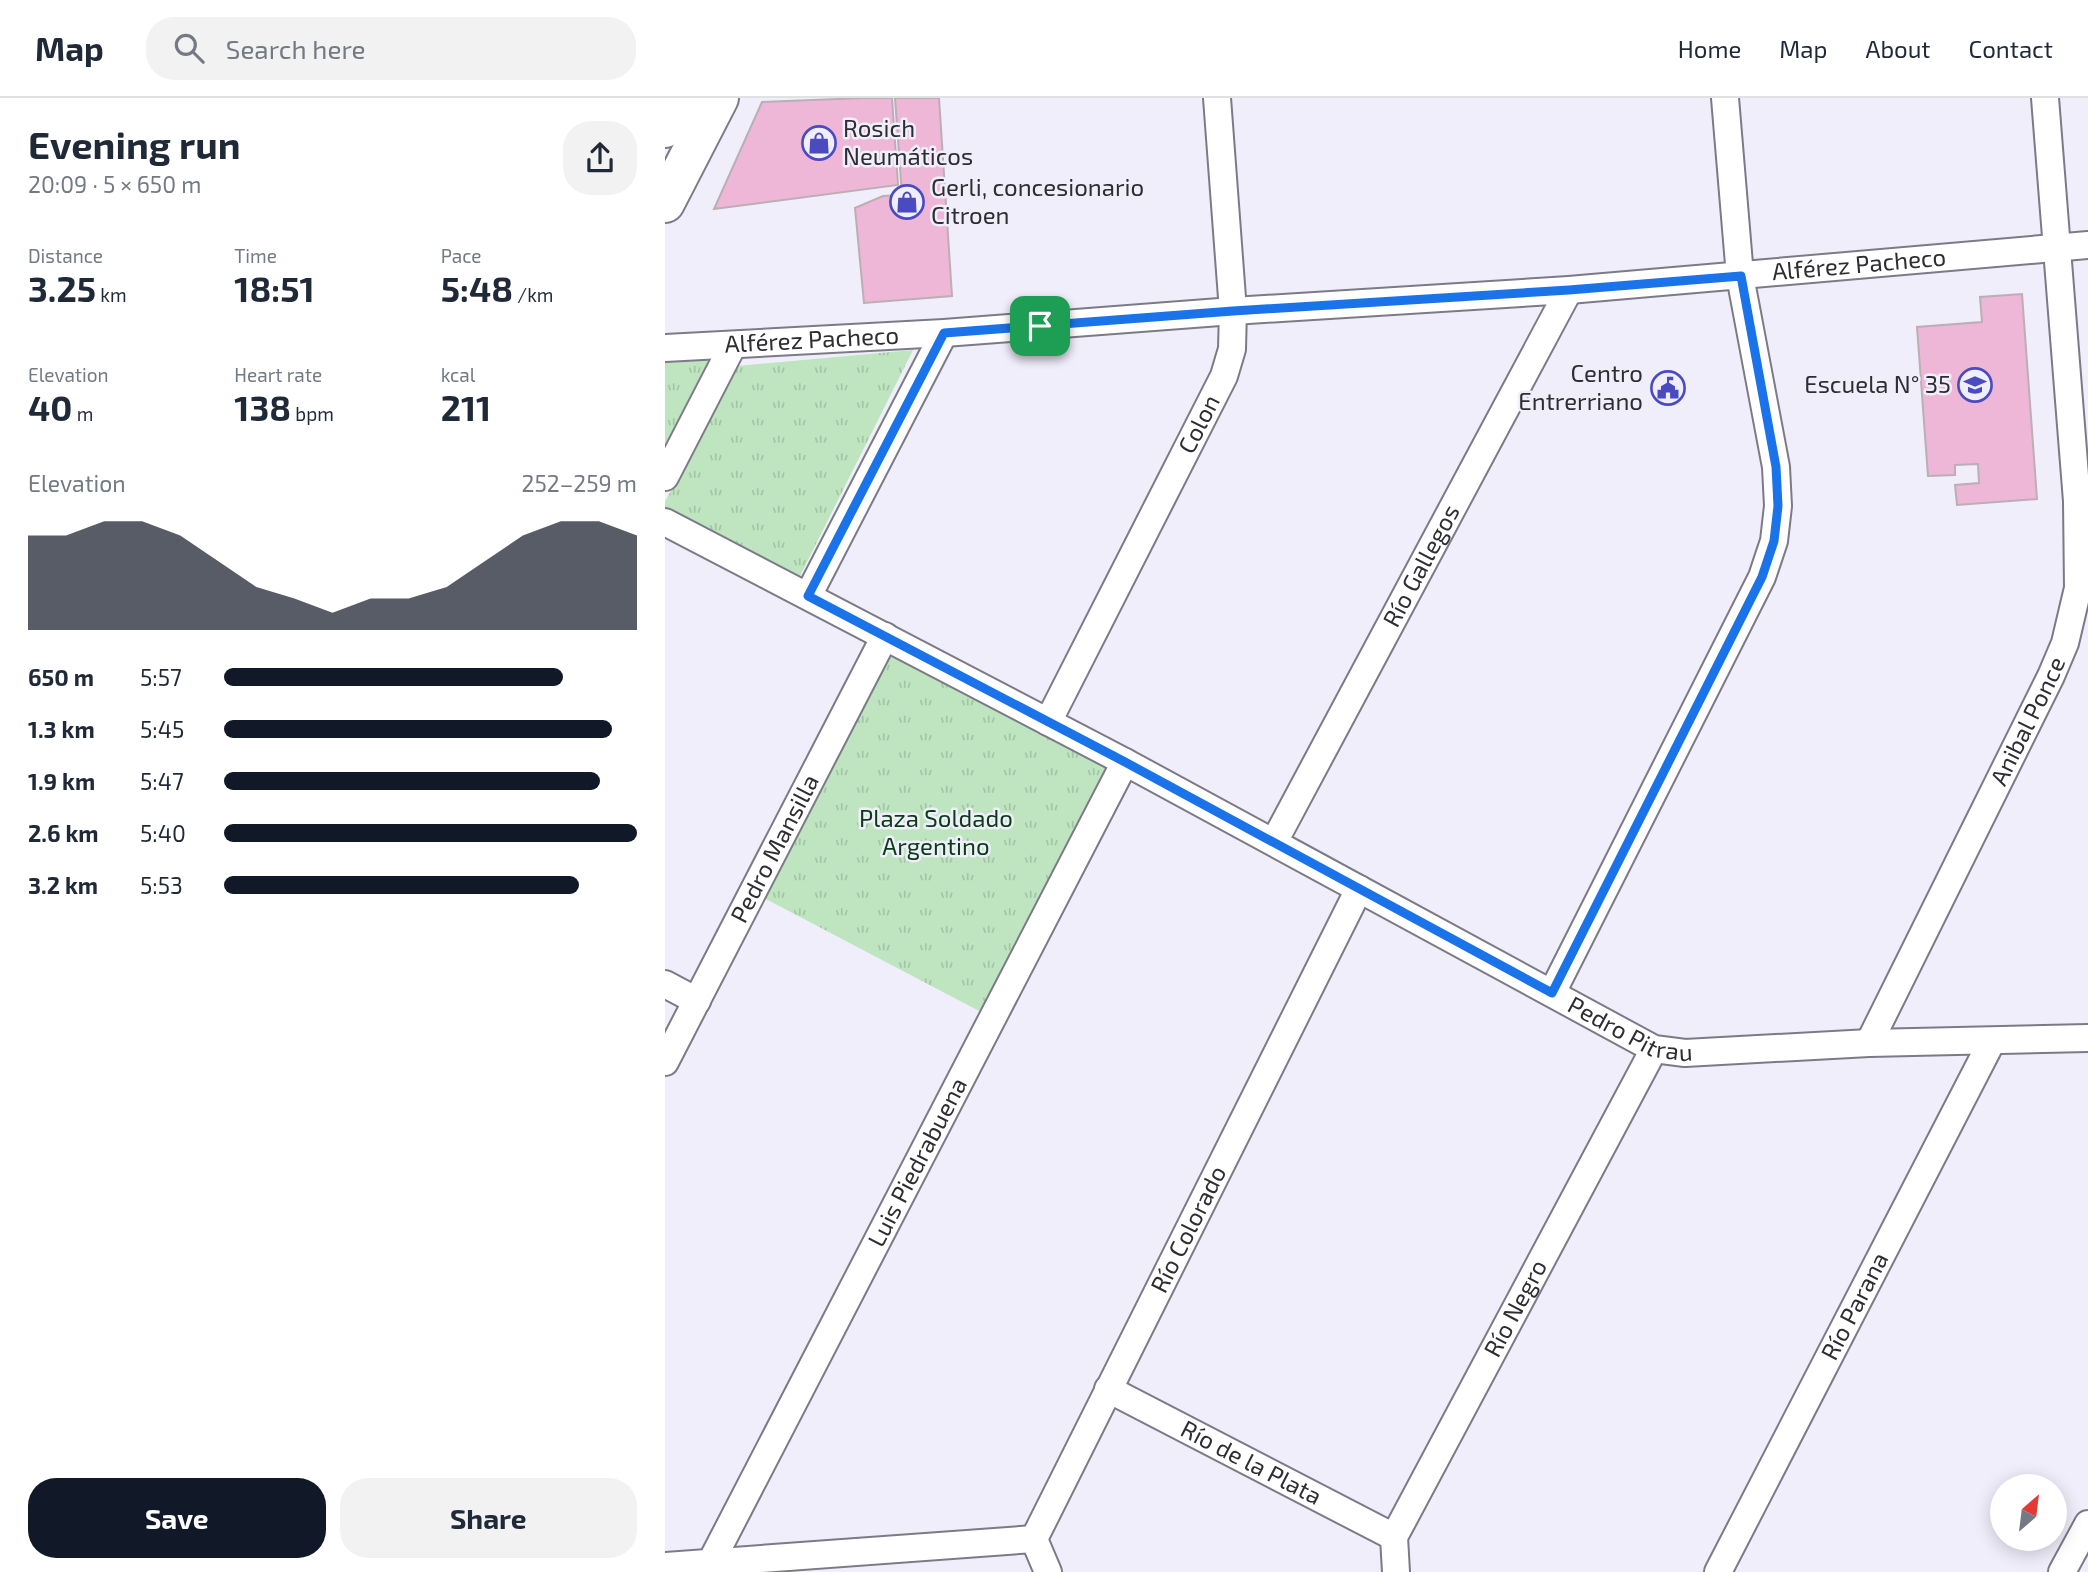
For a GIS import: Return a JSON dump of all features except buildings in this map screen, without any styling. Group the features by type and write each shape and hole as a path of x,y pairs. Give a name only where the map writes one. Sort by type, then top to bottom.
{"main road":[{"path":"665,128 680,98"},
{"path":"665,203 719,98"}],"street":[{"name":"Colon","path":"1048,722 1224,376 1233,349 1233,311 1217,98"},
{"path":"1552,993 1762,577 1774,541 1778,506 1776,467 1741,276 1725,98"},
{"name":"Anibal Ponce","path":"1869,1043 2051,676 2064,643 2078,588 2077,501 2045,98"},
{"name":"Alférez Pacheco","path":"665,348 944,333 1233,311 1569,290 2088,245"},
{"name":"Río Gallegos","path":"1274,842 1569,290"},
{"path":"808,596 944,333"},
{"path":"665,477 733,345"},
{"name":"Pedro Pitrau","path":"665,522 1125,762 1654,1049 1685,1053 1869,1043 2088,1038"},
{"name":"Pedro Mansilla","path":"665,1062 885,636"},
{"name":"Luis Piedrabuena","path":"711,1562 1125,762"},
{"name":"Río Colorado","path":"1034,1539 1359,888"},
{"path":"665,984 697,1001"},
{"name":"Río Parana","path":"1718,1572 1992,1041"},
{"name":"Río Negro","path":"1394,1537 1654,1049"},
{"name":"Río de la Plata","path":"1108,1389 1394,1537"},
{"path":"2063,1572 2088,1524"},
{"path":"1394,1537 1396,1572"},
{"path":"665,1566 711,1562 800,1564 1034,1539 1048,1572"}],"green space":[{"path":"913,350 800,576 665,507 665,502 736,366"},
{"path":"711,359 665,452 665,360"},
{"name":"Plaza Soldado Argentino","path":"892,654 1109,768 981,1012 764,898"}],"place":[{"name":"Rosich Neumáticos","path":"819,143"},
{"name":"Gerli, concesionario Citroen","path":"907,202"},
{"name":"Escuela N° 35","path":"1975,385"},
{"name":"Centro Entrerriano","path":"1668,388"}],"route":[{"path":"1741,276 1776,467 1778,506 1774,541 1762,577 1552,993 1125,762 808,596 944,333 1040,326 1741,276"}]}
